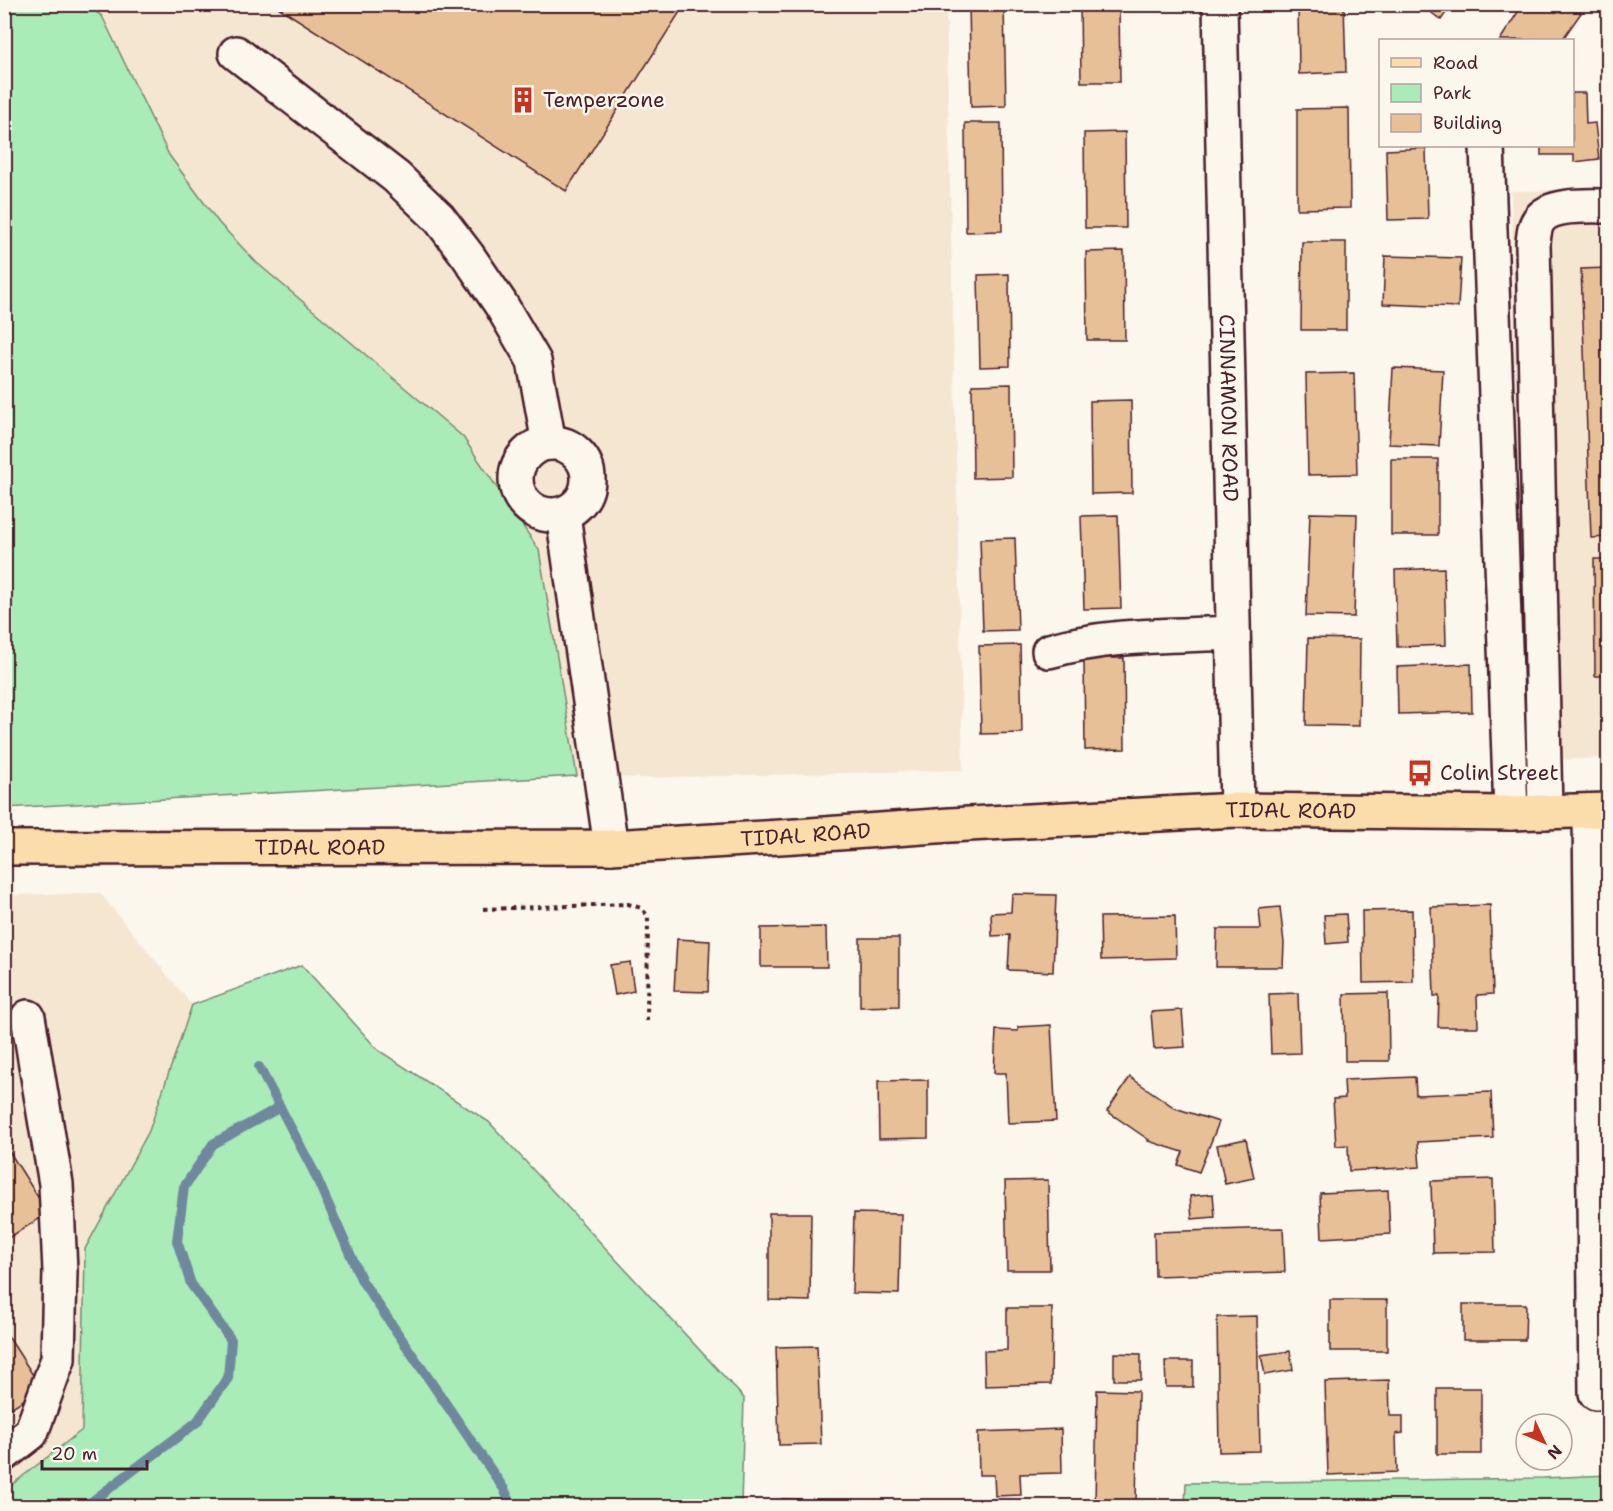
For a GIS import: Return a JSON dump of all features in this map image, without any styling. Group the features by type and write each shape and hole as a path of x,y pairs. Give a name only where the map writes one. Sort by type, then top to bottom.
{"main road":[{"name":"TIDAL ROAD","path":"4,848 611,847 950,825 1237,810 1511,813 1599,810"}],"street":[{"name":"CINNAMON ROAD","path":"1220,4 1237,810"},
{"path":"237,53 396,177 439,218 500,303 534,361 549,443"},
{"path":"1487,147 1511,813"},
{"path":"1545,812 1533,243 1540,219 1549,212 1565,208 1608,206"},
{"path":"549,443 572,448 587,466 589,478 582,501 563,515 545,515 528,507 520,498 516,486 516,474 527,452 549,443"},
{"path":"563,515 611,847"},
{"path":"1049,651 1076,643 1108,639 1233,633"},
{"path":"1596,1393 1602,1334 1599,810"},
{"path":"4,1454 31,1433 58,1359 60,1271 56,1184 28,1017"}],"path":[{"path":"483,909 628,904 641,909 648,916 647,1021"}],"shaded area":[{"path":"85,5 946,5 963,770 641,778 577,776 539,550 219,223 169,155 103,16"},
{"path":"1608,189 1608,758 1524,761 1511,191"},
{"path":"100,893 192,1005 149,1131 85,1249 82,1430 5,1490 5,895"}],"green space":[{"path":"4,5 85,5 102,16 169,155 219,223 257,263 463,437 539,550 577,776 5,808"},
{"path":"302,965 378,1050 489,1122 744,1398 741,1506 5,1506 5,1490 82,1430 85,1249 149,1131 192,1005"},
{"path":"1608,1475 1608,1506 1185,1506 1186,1483"}],"building":[{"name":"Temperzone","path":"273,4 685,4 566,191"},
{"path":"969,4 1004,4 1006,106 971,107"},
{"path":"1080,4 1119,4 1120,82 1081,82"},
{"path":"1298,4 1344,4 1346,72 1299,74"},
{"path":"1420,4 1452,4 1441,20"},
{"path":"1523,4 1568,4 1581,13 1563,39 1501,39"},
{"path":"1574,93 1585,93 1586,124 1595,123 1599,159 1574,162 1574,155 1541,155 1541,147 1574,147"},
{"path":"1349,108 1350,208 1297,209 1297,109"},
{"path":"965,123 1001,123 1002,231 966,232"},
{"path":"1125,132 1126,228 1085,228 1084,133"},
{"path":"1426,148 1428,219 1388,220 1386,150"},
{"path":"1302,242 1346,242 1346,330 1301,330"},
{"path":"1124,251 1125,340 1087,340 1086,252"},
{"path":"1385,256 1461,258 1458,307 1383,304"},
{"path":"1608,268 1608,537 1591,538 1581,269"},
{"path":"1009,274 1010,366 980,367 978,275"},
{"path":"1393,368 1443,370 1439,446 1389,444"},
{"path":"1354,373 1357,474 1308,475 1306,374"},
{"path":"1011,384 1012,477 973,478 972,385"},
{"path":"1131,400 1132,493 1091,494 1090,401"},
{"path":"1391,459 1438,459 1438,535 1391,535"},
{"path":"1310,513 1357,514 1354,617 1306,616"},
{"path":"1118,515 1121,608 1084,609 1081,516"},
{"path":"1015,538 1018,630 983,631 980,539"},
{"path":"1594,559 1608,559 1608,676 1595,676"},
{"path":"1444,568 1446,645 1397,647 1395,570"},
{"path":"1308,638 1360,639 1359,726 1306,725"},
{"path":"1020,645 1022,733 981,734 979,646"},
{"path":"1084,658 1124,658 1125,749 1085,750"},
{"path":"1471,664 1472,712 1398,714 1397,667"},
{"path":"1012,894 1056,895 1053,972 1008,970 1010,935 992,936 991,913 1011,912"},
{"path":"1490,905 1493,994 1477,995 1478,1027 1438,1027 1439,996 1434,996 1431,907"},
{"path":"1280,907 1284,943 1283,967 1216,967 1217,929 1261,929 1259,909"},
{"path":"1412,910 1413,982 1363,983 1362,911"},
{"path":"1346,914 1348,942 1326,944 1324,915"},
{"path":"1175,916 1176,958 1101,960 1100,917"},
{"path":"826,927 827,967 761,967 761,928"},
{"path":"860,938 899,938 899,1006 860,1007"},
{"path":"677,939 710,941 708,992 674,991"},
{"path":"630,962 634,991 615,995 610,965"},
{"path":"1298,993 1300,1053 1271,1054 1269,994"},
{"path":"1388,993 1389,1061 1345,1061 1344,994"},
{"path":"1182,1010 1185,1047 1154,1049 1151,1012"},
{"path":"1051,1025 1056,1121 1008,1123 1006,1073 994,1073 996,1030 1018,1031 1018,1027"},
{"path":"1130,1077 1175,1108 1219,1122 1199,1172 1178,1165 1183,1152 1148,1141 1107,1111"},
{"path":"1415,1077 1416,1095 1491,1092 1493,1138 1418,1142 1420,1167 1349,1171 1348,1145 1336,1146 1333,1099 1345,1098 1344,1080"},
{"path":"928,1080 928,1138 879,1139 878,1081"},
{"path":"1246,1139 1254,1178 1225,1184 1217,1145"},
{"path":"4,1143 48,1213 4,1241"},
{"path":"1493,1179 1495,1252 1433,1253 1431,1181"},
{"path":"1048,1180 1050,1270 1007,1270 1005,1181"},
{"path":"1388,1190 1390,1234 1322,1238 1320,1193"},
{"path":"1213,1194 1215,1217 1192,1219 1190,1196"},
{"path":"769,1213 811,1213 810,1301 769,1300"},
{"path":"854,1213 901,1214 899,1294 852,1293"},
{"path":"1283,1228 1285,1272 1155,1276 1154,1232"},
{"path":"1330,1300 1387,1300 1387,1351 1330,1351"},
{"path":"1463,1304 1526,1304 1525,1340 1463,1340"},
{"path":"1007,1308 1052,1308 1051,1384 985,1386 984,1351 1007,1350"},
{"path":"1257,1316 1260,1451 1219,1452 1217,1317"},
{"path":"4,1330 42,1389 4,1412"},
{"path":"817,1346 821,1444 779,1445 776,1347"},
{"path":"1290,1351 1293,1370 1265,1375 1261,1355"},
{"path":"1114,1353 1141,1354 1141,1380 1114,1380"},
{"path":"1165,1361 1193,1361 1193,1387 1166,1387"},
{"path":"1389,1380 1390,1416 1403,1416 1403,1433 1396,1434 1397,1472 1328,1475 1325,1382"},
{"path":"1437,1388 1481,1388 1481,1454 1437,1454"},
{"path":"1097,1390 1138,1391 1136,1506 1095,1506"},
{"path":"1061,1429 1062,1473 1020,1474 1021,1495 995,1496 994,1475 979,1475 978,1432"},
{"path":"782,1499 820,1500 819,1506 781,1506"}],"waterway":[{"path":"259,1067 314,1172 362,1281 504,1489 512,1506"},
{"path":"86,1506 197,1422 228,1378 231,1340 191,1284 177,1241 184,1187 213,1144 280,1107"}],"place":[{"name":"Temperzone","path":"523,100"},
{"name":"Colin Street","path":"1420,773"}]}
